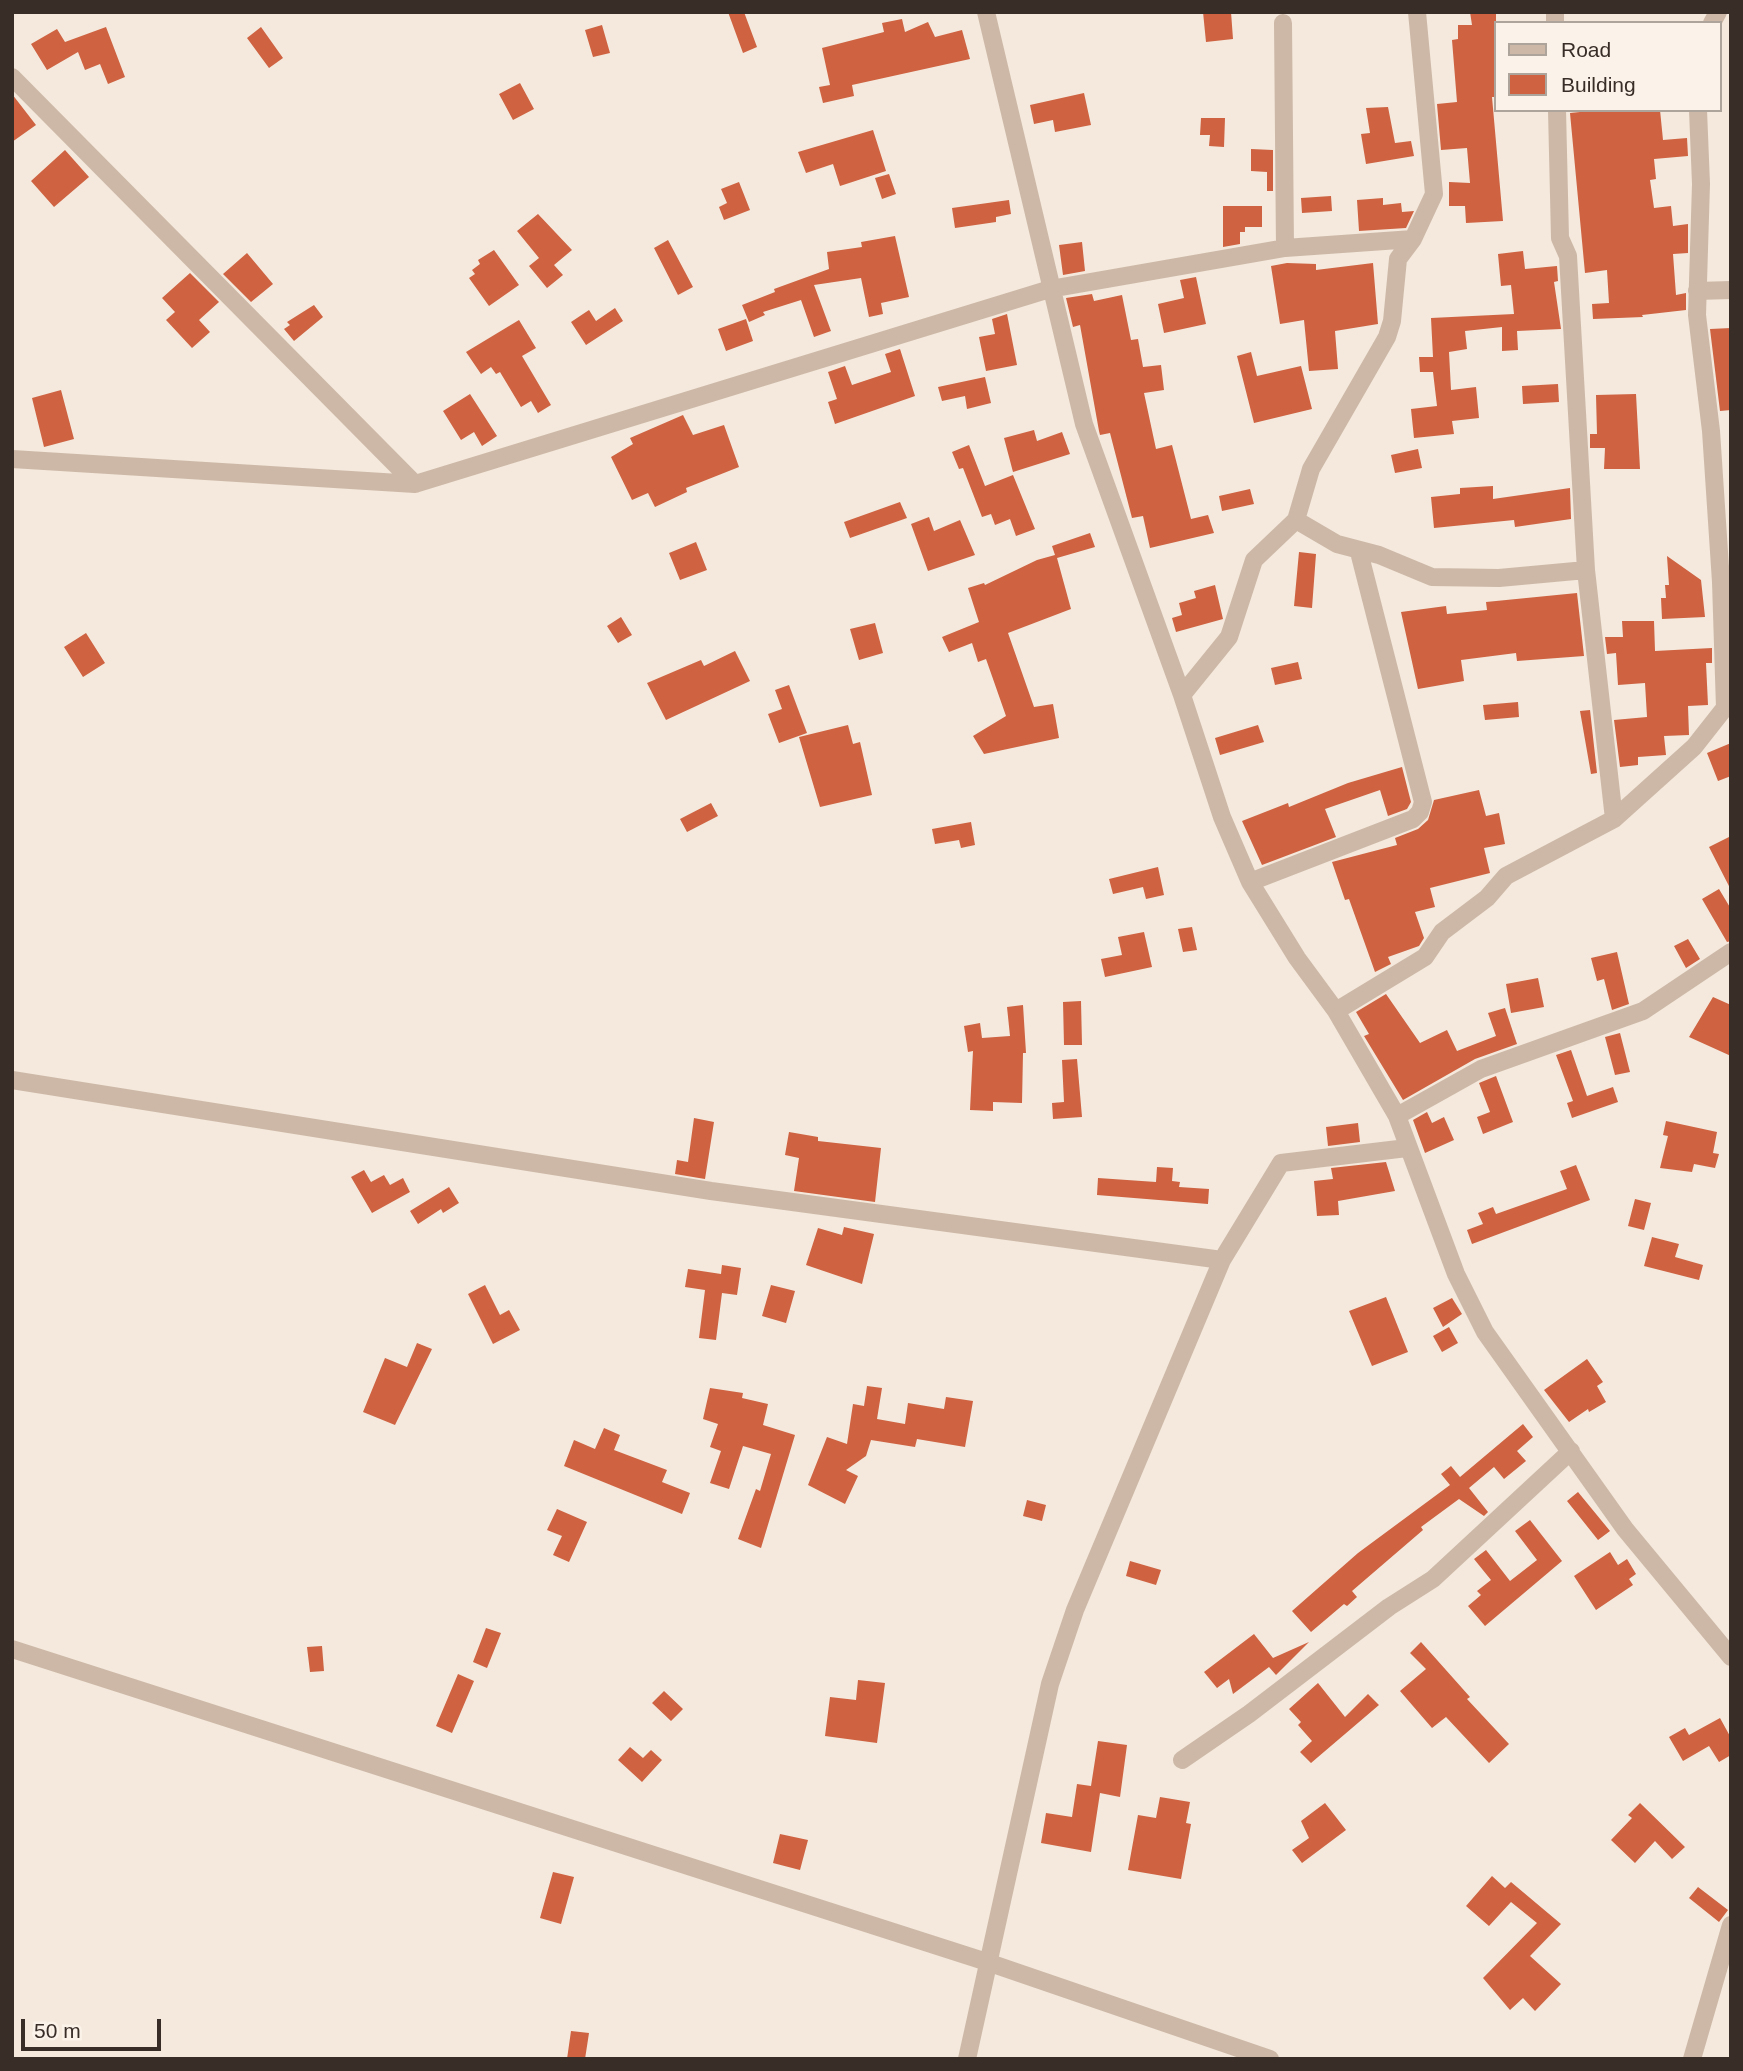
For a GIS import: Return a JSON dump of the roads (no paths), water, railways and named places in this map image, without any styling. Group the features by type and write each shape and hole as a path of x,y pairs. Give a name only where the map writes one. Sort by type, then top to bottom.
{"street":[{"path":"986,12 1084,424 1182,695 1222,817 1251,882 1297,958 1336,1011 1397,1115 1407,1148 1456,1274 1485,1332 1515,1379 1572,1451 1625,1529 1731,1657"},
{"path":"1182,695 1230,637 1254,560 1296,520 1311,469 1387,337 1392,321 1398,259 1413,239 1434,194 1417,12"},
{"path":"1283,23 1285,248"},
{"path":"12,77 415,484"},
{"path":"1557,112 1560,238 1568,256 1586,570 1614,819"},
{"path":"1336,1011 1425,957 1442,932 1487,898 1506,876 1614,819 1694,747 1728,704 1714,486 1697,291 1701,184 1698,112"},
{"path":"12,459 415,484 1050,289 1285,248 1413,239"},
{"path":"1697,291 1731,290"},
{"path":"1296,520 1337,544 1378,555 1432,577 1499,578 1586,570"},
{"path":"1251,882 1420,813 1423,802 1359,552"},
{"path":"1397,1115 1481,1069 1643,1011 1731,952"},
{"path":"12,1080 711,1191 1222,1260"},
{"path":"967,2059 1050,1684 1075,1611 1222,1260 1281,1163 1407,1148"},
{"path":"1182,1760 1249,1714 1389,1607 1433,1579 1572,1451"},
{"path":"12,1649 987,1962 1270,2059"},
{"path":"1692,2059 1731,1924"}]}
